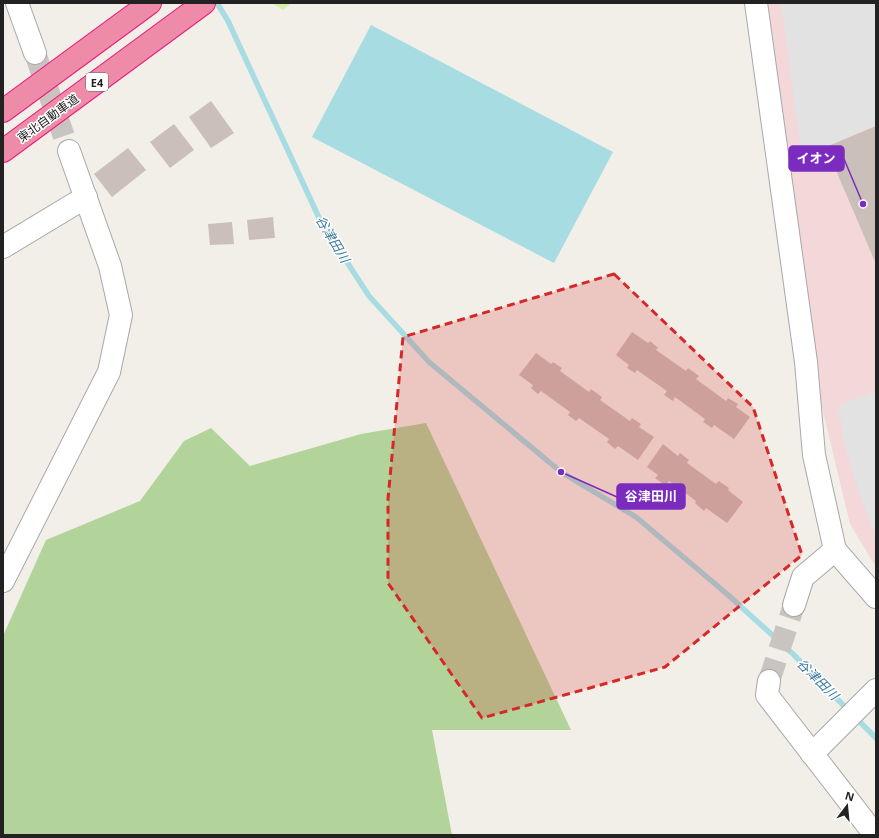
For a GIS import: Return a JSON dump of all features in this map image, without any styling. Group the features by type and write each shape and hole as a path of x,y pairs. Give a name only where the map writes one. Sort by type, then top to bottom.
{"highway":[{"path":"3,111 150,3"},
{"name":"東北自動車道","path":"3,151 197,8"}],"street":[{"path":"17,3 35,53"},
{"path":"756,3 806,362 814,455 835,550 876,597"},
{"path":"3,581 109,372 121,315 110,266 69,151"},
{"path":"3,248 86,196"},
{"path":"794,605 803,577 835,550"},
{"path":"769,681 767,695 875,835"},
{"path":"812,754 872,694"}],"highlighted area":[{"path":"614,274 753,407 802,555 665,667 482,718 388,583 388,499 403,337"}],"shaded area":[{"path":"764,3 876,3 876,567 850,524 820,399"},
{"path":"781,3 876,3 876,125 802,158"},
{"path":"876,392 876,533 872,528 854,477 844,442 838,405"}],"green space":[{"path":"272,3 292,3 283,10"},
{"path":"426,423 571,730 432,730 452,835 3,835 3,636 46,540 140,501 184,441 211,428 250,466 361,434"}],"water":[{"path":"371,25 613,152 554,263 312,137"}],"building":[{"path":"211,101 234,133 211,148 189,117"},
{"path":"174,124 194,150 170,168 150,142"},
{"path":"876,126 876,264 826,147"},
{"path":"128,148 146,170 112,197 94,174"},
{"path":"273,217 275,238 249,240 247,220"},
{"path":"232,222 234,244 210,245 208,224"},
{"path":"632,332 648,343 650,341 658,348 656,350 686,371 688,368 699,376 696,379 726,401 728,398 738,404 736,407 750,417 734,439 714,425 712,428 703,422 705,419 675,397 673,401 664,395 667,391 637,370 635,373 627,368 629,365 616,355"},
{"path":"536,353 551,364 553,362 562,368 560,371 589,392 591,389 602,397 600,400 630,421 632,418 641,424 639,427 654,437 638,460 618,446 615,449 607,442 609,439 579,418 576,421 568,415 570,412 541,391 538,394 531,388 533,385 519,375"},
{"path":"663,444 678,456 680,453 689,460 687,463 716,484 719,481 729,488 728,490 743,502 727,523 706,508 704,511 695,503 696,501 669,481 666,486 655,478 658,475 647,467"}],"waterway":[{"name":"谷津田川","path":"217,3 228,21 321,222 369,296 429,362 561,472 636,517 727,594 793,654 849,711"},
{"name":"谷津田川","path":"855,717 876,738"}],"tunnel":[{"path":"35,53 69,151"},
{"path":"769,681 794,605"}],"place":[{"name":"イオン","path":"863,204"},
{"name":"谷津田川","path":"561,472"}]}
